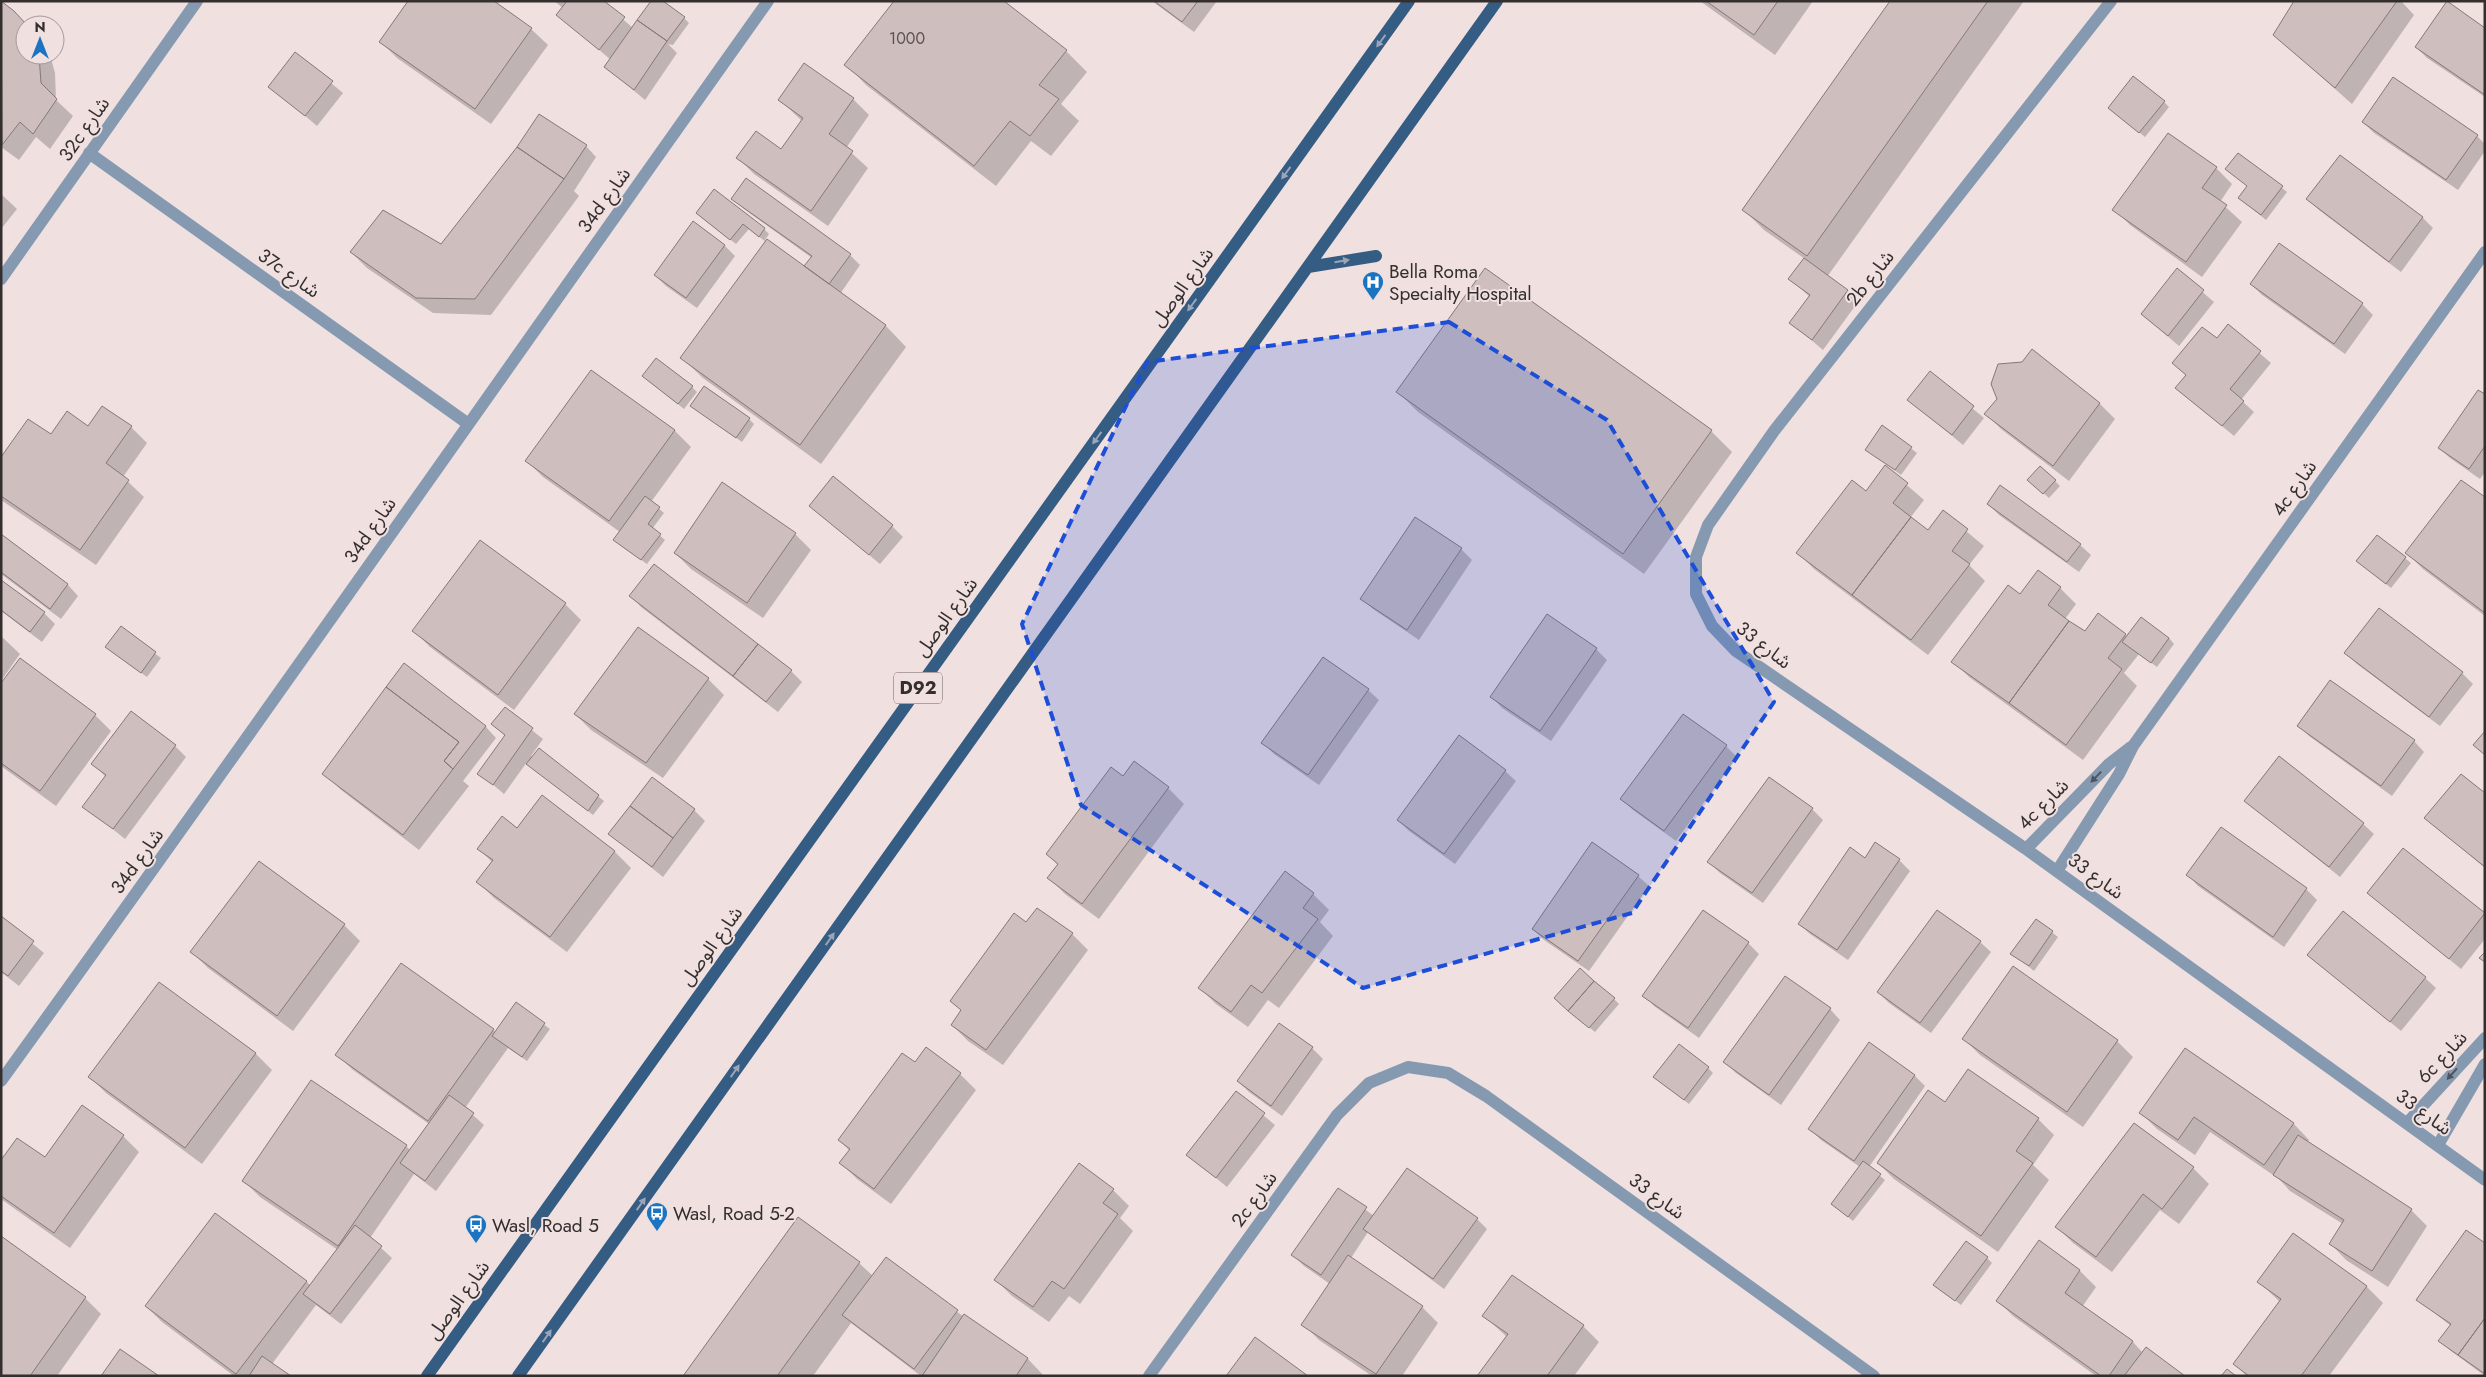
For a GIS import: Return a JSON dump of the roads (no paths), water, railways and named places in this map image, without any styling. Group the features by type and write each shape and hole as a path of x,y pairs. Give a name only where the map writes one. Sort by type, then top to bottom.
{"main road":[{"name":"شارع الوصل","path":"427,1376 1409,1"},
{"path":"518,1376 1497,1"},
{"path":"1308,266 1376,256"}],"street":[{"name":"32c شارع","path":"1,279 197,1"},
{"name":"34d شارع","path":"1,1081 221,777 468,423 768,1"},
{"name":"2b شارع","path":"1696,594 1696,557 1708,525 1774,431 2111,1"},
{"name":"37c شارع","path":"89,153 468,423"},
{"name":"4c شارع","path":"2058,871 2119,774 2133,746 2485,252"},
{"name":"شارع 33","path":"1696,594 1712,626 1736,651 2058,871 2485,1180"},
{"name":"4c شارع","path":"2026,849 2109,764 2133,746"},
{"name":"6c شارع","path":"2407,1123 2485,1038"},
{"name":"6c شارع","path":"2438,1145 2485,1064"},
{"name":"شارع 33","path":"1408,1068 1448,1073 1486,1096 1874,1376"},
{"name":"2c شارع","path":"1150,1376 1337,1115 1368,1083 1408,1068"}],"place":[{"name":"Bella Roma Specialty Hospital","path":"1373,301"},
{"name":"Wasl, Road 5-2","path":"657,1232"},
{"name":"Wasl, Road 5","path":"476,1244"}]}
